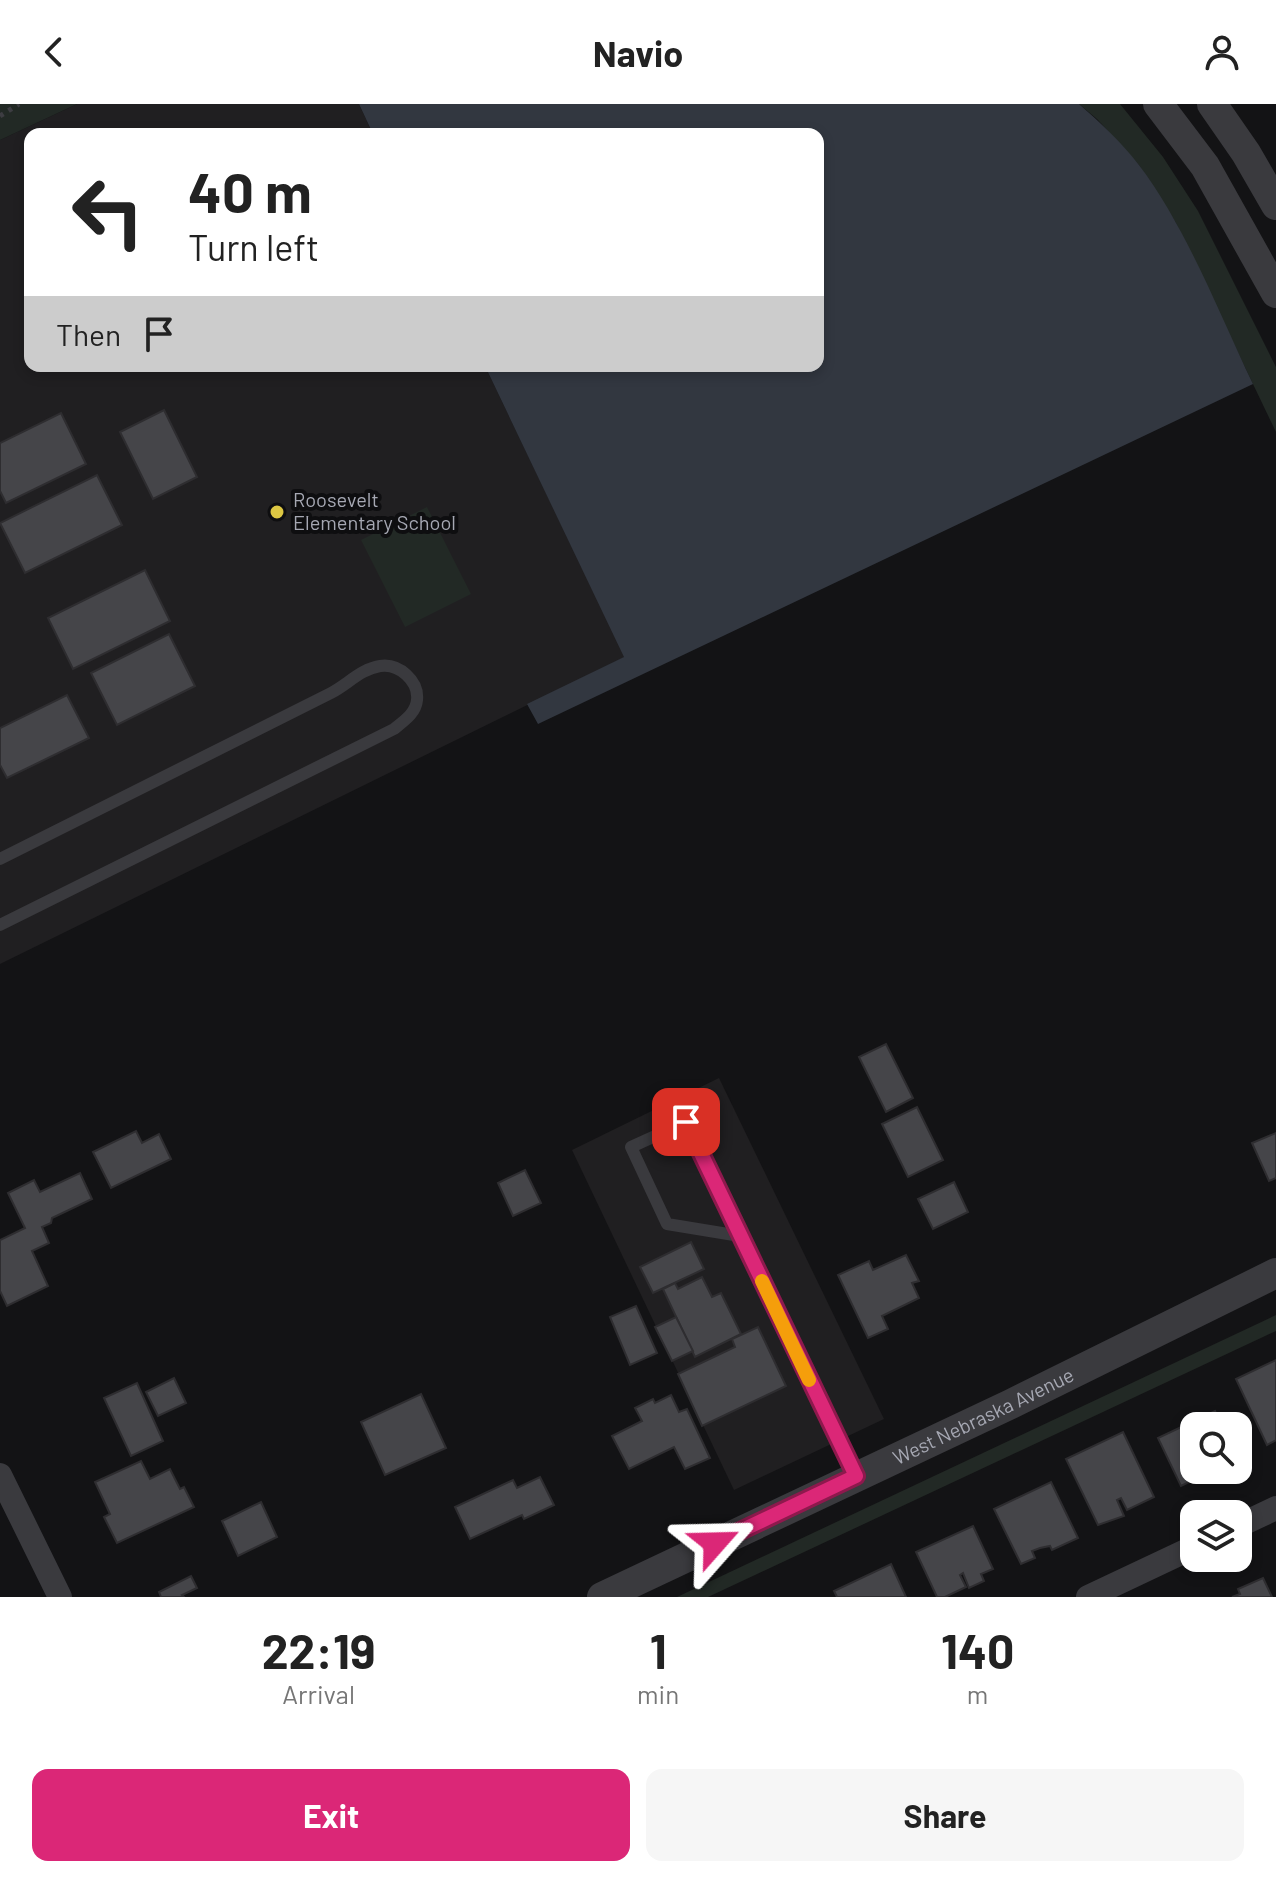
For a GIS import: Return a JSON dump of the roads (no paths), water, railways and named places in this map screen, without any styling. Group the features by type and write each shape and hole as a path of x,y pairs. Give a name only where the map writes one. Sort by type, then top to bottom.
{"street":[{"path":"1158,104 1205,166 1274,289"},
{"path":"1212,104 1246,153 1276,205"},
{"name":"West Nebraska Avenue","path":"602,1597 1276,1273"},
{"path":"0,1475 60,1597"},
{"path":"1252,1519 1276,1508"},
{"path":"1088,1597 1180,1554"}],"lane":[{"path":"0,859 331,693 370,668 384,665 396,667 408,675 415,687 417,701 410,716 371,741 0,925"},
{"path":"740,1236 667,1224 631,1147 686,1122 856,1476"}],"place":[{"name":"Roosevelt Elementary School","path":"277,512"}]}
